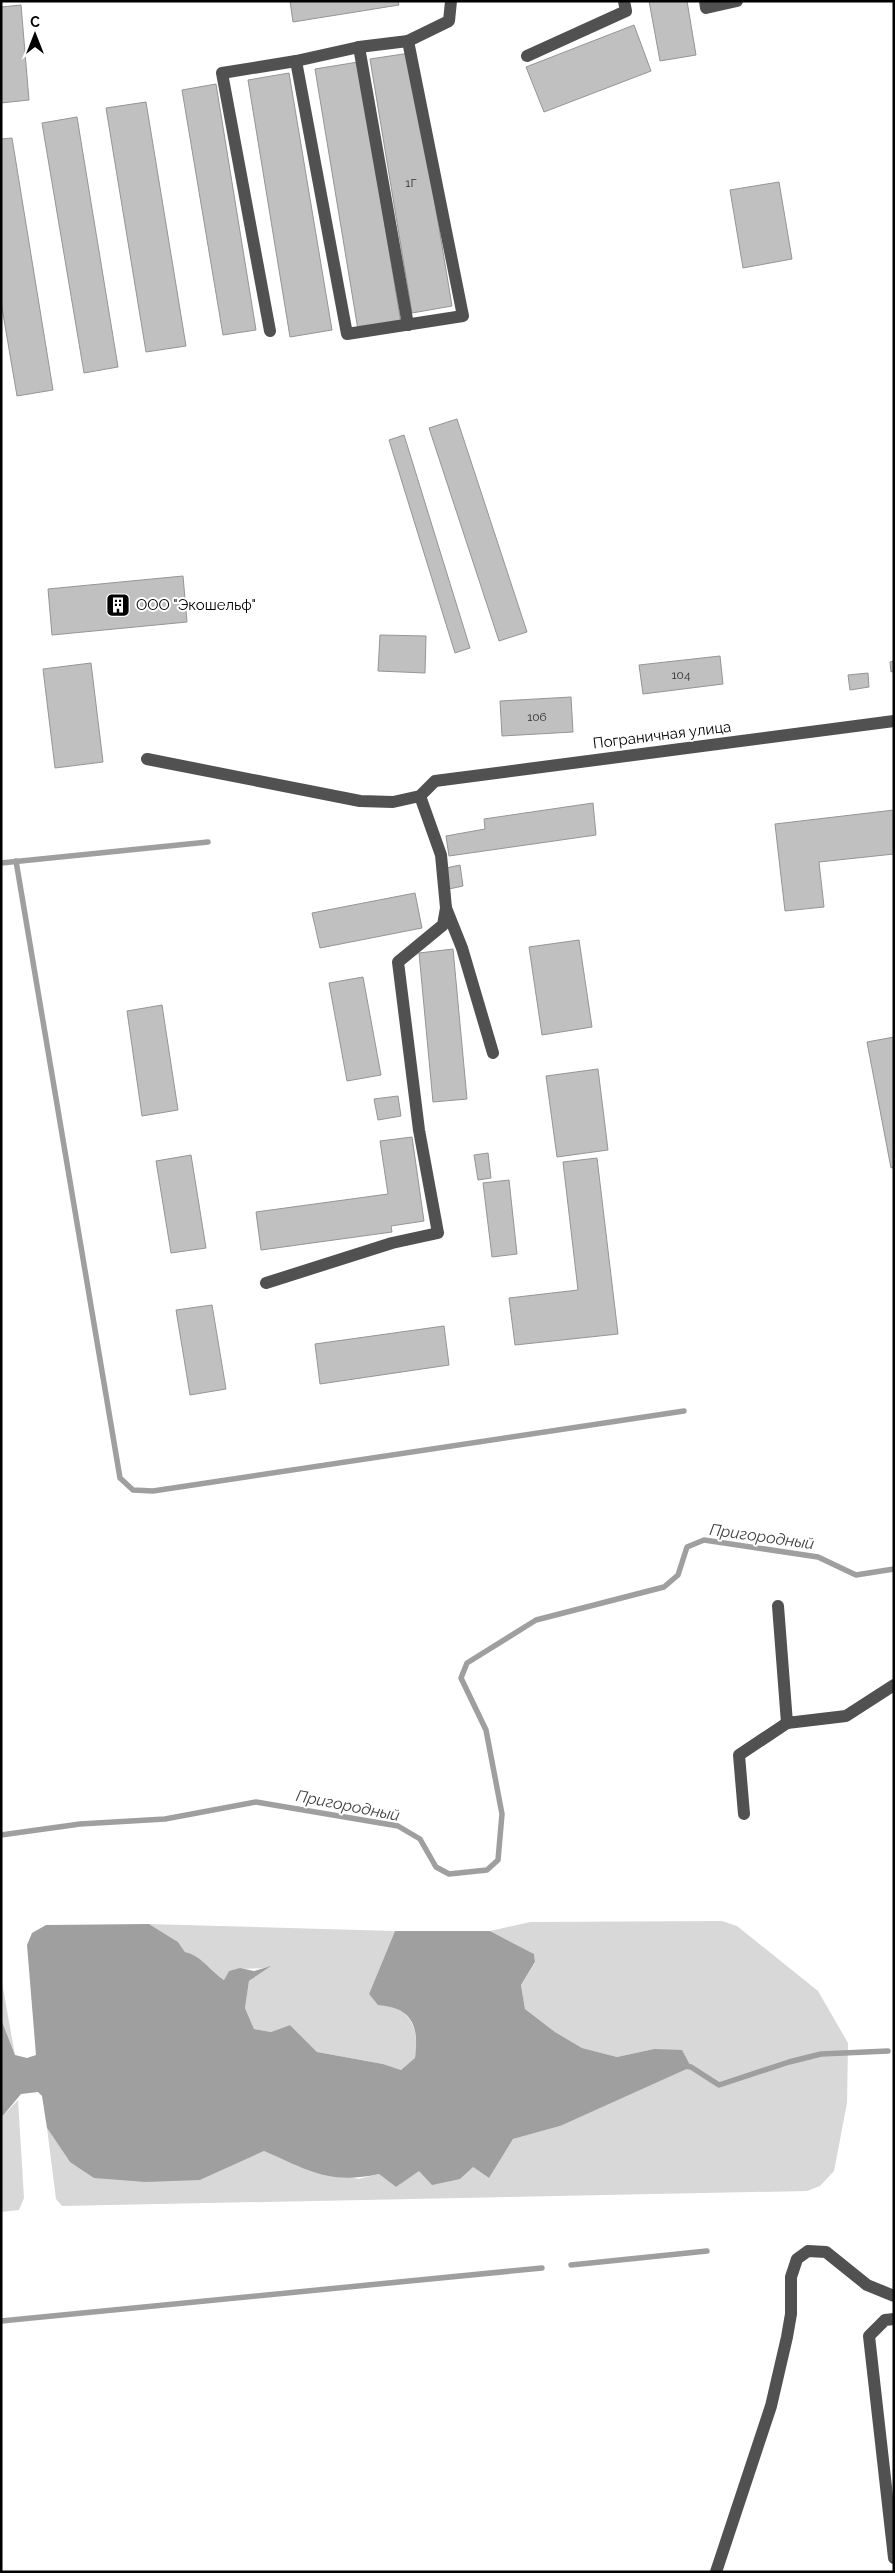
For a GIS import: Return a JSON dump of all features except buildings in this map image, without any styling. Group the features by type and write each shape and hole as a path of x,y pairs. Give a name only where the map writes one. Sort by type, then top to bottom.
{"street":[{"path":"270,331 222,73 296,61 359,47 408,41 450,20 450,1"},
{"path":"527,56 626,11 624,1"},
{"path":"706,1 706,8 737,1"},
{"path":"296,61 347,334 463,316 408,41"},
{"path":"359,47 408,325"},
{"name":"Пограничная улица","path":"420,796 435,781 894,721"},
{"path":"147,759 360,801 393,802 420,796 441,855 446,908 462,948 493,1053"},
{"path":"266,1283 392,1243 438,1234 420,1130 398,962 442,925 446,908"},
{"path":"778,1606 787,1723"},
{"path":"744,1814 739,1755 787,1723 846,1716 894,1685"},
{"path":"716,2572 771,2406 787,2337 791,2314 791,2277 797,2260 808,2251 826,2252 867,2285 894,2296"},
{"path":"894,2319 885,2320 869,2336 894,2558"}],"shaded area":[{"path":"722,1921 737,1926 818,1991 848,2043 847,2103 834,2171 820,2186 807,2191 62,2206 56,2199 47,2128 70,2162 200,2180 264,2151 293,2163 358,2179 379,2174 396,2187 419,2170 473,2167 489,2178 513,2139 560,2126 654,2049 617,2057 582,2048 555,2032 525,2009 521,1985 535,1963 534,1954 490,1931 530,1922"},
{"path":"149,1924 395,1931 369,1994 378,2004 399,2010 411,2021 416,2037 415,2059 401,2070 383,2064 317,2052 290,2025 271,2032 254,2029 245,2008 249,1981 269,1967 229,1971 224,1980 196,1956 185,1952 178,1942"},
{"path":"149,1924 178,1942 185,1952 196,1956 224,1980 229,1971 240,1968 254,1971 271,1966 249,1981 245,2008 254,2029 271,2032 290,2025 317,2052 383,2064 401,2070 415,2058 416,2037 414,2028 406,2015 399,2010 378,2005 369,1994 395,1931 490,1931 534,1954 535,1962 521,1985 525,2009 555,2032 582,2048 617,2057 654,2049 682,2050 691,2067 560,2126 513,2139 489,2178 473,2167 460,2179 432,2185 419,2171 396,2187 379,2174 362,2177 332,2177 307,2170 264,2151 200,2180 146,2182 94,2178 70,2162 47,2128 42,2096 38,2092 21,2094 1,2118 1,2019 15,2055 27,2058 36,2055 27,1945 32,1933 46,1925"},
{"path":"1,1977 15,2055 1,2019"},
{"path":"18,2100 24,2198 19,2210 1,2212 1,2118"}],"waterway":[{"path":"1,863 208,842"},
{"path":"16,861 120,1478 133,1490 153,1491 684,1411"},
{"name":"Пригородный","path":"1,1835 80,1824 165,1819 256,1802 398,1826 420,1839 436,1867 449,1874 487,1870 498,1860 502,1814 486,1730 461,1678 467,1663 536,1620 664,1587 678,1575 687,1547 704,1540 818,1557 856,1575 894,1569"},
{"path":"685,2066 691,2067 719,2085 789,2062 821,2054 888,2051"},
{"path":"571,2265 707,2251"},
{"path":"1,2321 542,2268"}],"place":[{"name":"ООО \"Экошельф\"","path":"118,605"}]}
